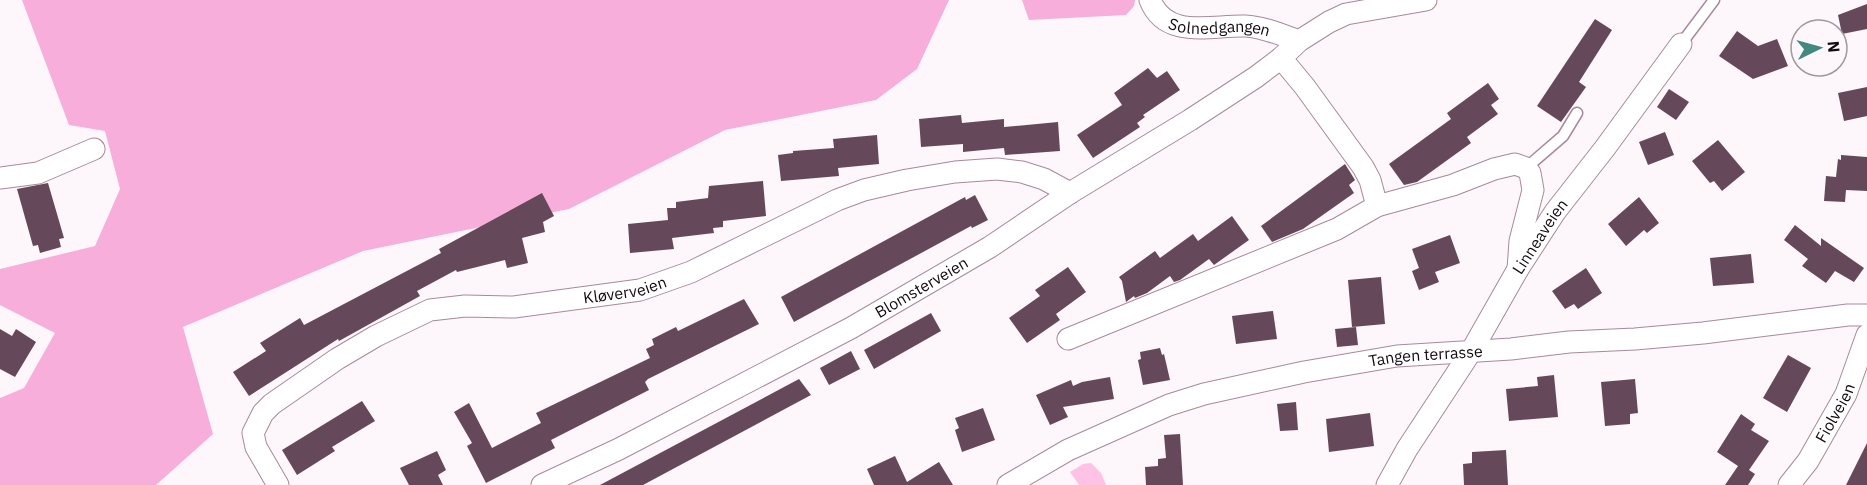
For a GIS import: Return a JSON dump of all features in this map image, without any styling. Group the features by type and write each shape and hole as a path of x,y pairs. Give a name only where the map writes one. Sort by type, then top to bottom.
{"street":[{"name":"Solnedgangen","path":"1150,0 1158,15 1174,25 1199,28 1247,26 1299,41"},
{"name":"Solnedgangen","path":"1281,58 1299,41 1346,14 1426,0"},
{"name":"Linneaveien","path":"1387,485 1407,449 1472,350 1518,269 1555,212 1681,44"},
{"name":"Blomsterveien","path":"542,485 619,449 851,328 990,247 1070,193 1190,120 1281,58"},
{"path":"1281,58 1364,166 1377,206"},
{"path":"0,178 38,173 94,149"},
{"path":"1068,339 1337,229 1377,206 1453,185 1494,169 1515,164 1526,168 1530,173 1533,190 1520,241 1518,269"},
{"name":"Kløverveien","path":"278,485 256,447 253,433 263,413 272,404 337,359 376,336 430,310 465,306 514,307 640,290 691,272 837,200 864,190 907,180 955,172 997,169 1044,178 1070,193"},
{"name":"Tangen terrasse","path":"1008,485 1068,450 1169,405 1204,393 1396,356 1635,339 1848,315 1867,315"},
{"name":"Fiolveien","path":"1789,485 1808,462 1846,394 1867,334"}],"lane":[{"name":"Linneaveien","path":"1681,44 1714,0"},
{"path":"1526,168 1563,136 1577,113"}],"shaded area":[{"path":"22,0 949,0 917,69 876,100 725,130 569,209 363,251 183,327 213,434 156,485 0,485 0,398 24,388 55,333 0,305 0,269 95,246 120,189 105,131 69,125"},
{"path":"1022,0 1135,0 1134,6 1126,15 1029,20"},
{"path":"1091,463 1101,473 1106,485 1079,485 1070,472 1083,464"}],"building":[{"path":"1867,4 1867,29 1849,33 1849,18 1839,18 1838,15"},
{"path":"1595,19 1612,30 1579,82 1586,87 1561,122 1537,106"},
{"path":"1737,31 1758,46 1777,39 1788,66 1753,79 1719,56"},
{"path":"1148,68 1157,78 1167,71 1180,90 1143,115 1145,117 1137,123 1140,127 1093,158 1077,135 1122,105 1114,93"},
{"path":"1488,83 1499,99 1491,105 1498,114 1467,137 1471,143 1417,182 1404,185 1389,164 1451,119 1447,113"},
{"path":"1867,87 1867,116 1844,121 1838,93"},
{"path":"1669,89 1689,102 1676,120 1657,107"},
{"path":"961,115 962,123 1004,119 1004,127 1058,122 1060,151 1005,155 1004,148 963,152 963,144 921,147 919,119"},
{"path":"1665,132 1674,155 1648,165 1639,142"},
{"path":"877,135 879,164 838,168 839,176 781,181 778,155 793,153 793,151 834,148 833,139"},
{"path":"1718,140 1745,172 1722,191 1714,181 1710,183 1692,161"},
{"path":"1841,155 1867,157 1867,191 1846,190 1845,202 1824,201 1826,176 1836,177 1838,159 1841,160"},
{"path":"1345,164 1355,180 1349,185 1354,193 1303,229 1272,242 1261,226"},
{"path":"763,181 766,216 723,221 723,227 713,228 714,233 672,238 674,249 630,253 628,224 668,220 667,208 676,208 676,202 708,198 709,186"},
{"path":"48,183 64,238 59,239 61,247 40,253 38,245 33,246 17,189"},
{"path":"542,193 554,216 543,222 545,232 522,238 528,263 507,268 505,260 457,272 456,270 417,291 420,296 339,341 338,339 249,396 233,372 266,351 260,343 300,318 304,325 441,253 439,249"},
{"path":"975,195 988,220 972,228 971,226 794,322 781,297 965,197 966,200"},
{"path":"1639,197 1659,223 1647,233 1644,230 1626,246 1608,224"},
{"path":"1232,216 1249,240 1214,265 1209,259 1180,280 1174,282 1170,276 1147,293 1135,298 1134,296 1126,302 1122,281 1119,277 1155,251 1160,258 1193,234 1198,241"},
{"path":"1795,225 1821,246 1821,238 1864,268 1854,282 1835,271 1826,283 1802,266 1808,259 1784,240"},
{"path":"1450,235 1460,263 1435,272 1439,282 1419,290 1412,271 1419,268 1412,249"},
{"path":"1751,254 1754,283 1713,286 1710,258"},
{"path":"1068,267 1086,292 1056,314 1060,320 1027,343 1009,318 1040,296 1035,290"},
{"path":"1586,268 1602,293 1578,309 1574,304 1565,309 1552,291"},
{"path":"1381,277 1385,324 1352,327 1348,280"},
{"path":"744,299 759,324 648,379 645,382 649,390 551,440 555,448 486,483 467,446 472,443 454,412 469,403 492,448 541,423 536,413 650,358 646,349 654,345 652,339 676,327 678,331"},
{"path":"1273,311 1277,339 1236,344 1232,316"},
{"path":"931,313 941,331 874,369 864,350"},
{"path":"1356,327 1358,345 1337,347 1335,329"},
{"path":"0,329 12,336 16,329 36,342 15,377 0,369"},
{"path":"1160,348 1162,355 1164,354 1170,380 1143,385 1138,360 1141,359 1140,352"},
{"path":"851,351 860,369 829,385 820,368"},
{"path":"1788,355 1811,368 1787,412 1763,398"},
{"path":"1554,375 1558,417 1509,421 1506,389 1538,386 1537,377"},
{"path":"1110,377 1114,399 1063,407 1068,417 1050,425 1036,395 1071,380 1073,386"},
{"path":"799,379 811,395 643,485 600,485"},
{"path":"1635,379 1638,413 1630,414 1630,424 1605,426 1601,382"},
{"path":"362,401 375,421 332,447 335,451 297,475 282,450"},
{"path":"1296,402 1298,430 1280,431 1277,404"},
{"path":"983,408 995,440 962,452 955,430 959,428 955,418"},
{"path":"1370,413 1374,446 1329,452 1326,419"},
{"path":"1741,414 1755,424 1751,430 1769,441 1749,470 1755,474 1748,485 1725,485 1738,466 1717,452"},
{"path":"1180,434 1183,485 1146,485 1145,467 1158,466 1158,459 1166,458 1164,435"},
{"path":"1867,443 1867,485 1846,485"},
{"path":"1506,450 1508,485 1464,485 1463,464 1472,463 1472,452"},
{"path":"437,451 446,470 438,475 443,485 409,485 400,468"},
{"path":"895,456 907,482 939,462 953,485 874,485 867,469"}]}
